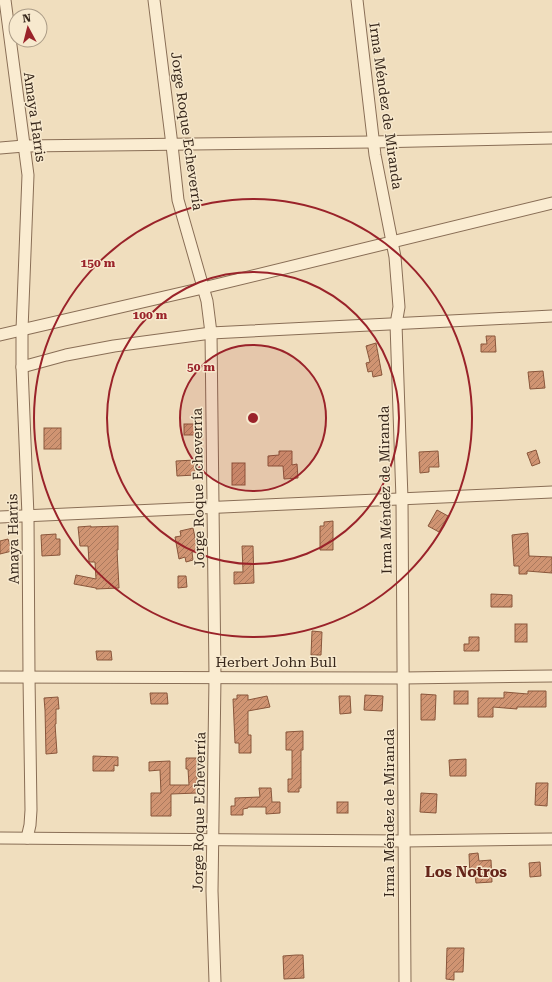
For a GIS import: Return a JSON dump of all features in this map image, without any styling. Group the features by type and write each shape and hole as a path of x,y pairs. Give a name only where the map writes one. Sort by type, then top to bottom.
{"street":[{"name":"Amaya Harris","path":"5,0 28,175 22,330 28,516 31,810 27,838"},
{"name":"Jorge Roque Echeverría","path":"154,0 178,200 204,288 209,311 211,333 215,677 212,892 215,982"},
{"name":"Irma Méndez de Miranda","path":"357,0 373,142 395,257 399,307 396,324 402,499 405,982"},
{"path":"0,148 24,146 373,142 552,138"},
{"path":"0,335 204,288 552,204"},
{"path":"22,367 66,355 114,346 211,333 552,316"},
{"path":"0,517 552,492"},
{"name":"Herbert John Bull","path":"0,677 403,678 552,676"},
{"path":"0,838 404,841 552,839"}],"building":[{"path":"486,336 495,336 496,352 481,352 481,344 487,344"},
{"path":"376,343 382,375 373,377 372,371 368,372 366,363 370,362 366,346"},
{"path":"543,371 545,388 530,389 528,372"},
{"path":"184,424 195,424 195,435 184,435"},
{"path":"44,428 61,428 61,449 44,449"},
{"path":"536,450 540,463 532,466 527,453"},
{"path":"279,451 292,451 292,465 297,464 298,478 284,479 283,466 268,466 268,456 279,455"},
{"path":"438,451 439,467 429,467 429,472 420,473 419,452"},
{"path":"195,460 195,475 177,476 176,461"},
{"path":"232,463 245,463 245,485 232,485"},
{"path":"437,510 448,516 439,532 428,526"},
{"path":"333,521 333,550 320,550 320,526 324,526 324,522"},
{"path":"118,526 117,550 119,588 96,589 74,584 76,575 96,579 95,562 89,562 88,546 80,546 78,527"},
{"path":"193,528 198,551 192,552 193,560 186,562 185,557 179,559 175,537 181,536 180,531"},
{"path":"528,533 529,556 552,557 552,573 527,571 527,574 519,574 519,566 514,566 512,535"},
{"path":"56,534 56,539 60,539 60,555 42,556 41,535"},
{"path":"8,539 12,551 0,554 0,541"},
{"path":"242,546 253,546 254,583 234,584 234,572 243,572"},
{"path":"178,576 186,576 187,587 178,588"},
{"path":"491,594 512,595 512,607 491,607"},
{"path":"515,624 527,624 527,642 515,642"},
{"path":"312,631 322,632 321,655 311,655"},
{"path":"469,637 479,637 479,651 464,651 464,644 469,644"},
{"path":"96,651 111,651 112,660 97,660"},
{"path":"454,691 468,691 468,704 454,704"},
{"path":"528,691 546,691 546,707 517,707 517,709 493,707 493,717 478,717 478,698 504,698 504,692 528,694"},
{"path":"150,693 167,693 168,704 151,704"},
{"path":"421,694 436,695 435,720 421,720"},
{"path":"237,695 248,695 248,700 267,696 270,707 248,711 248,735 251,735 251,753 239,753 239,743 235,743 233,699 237,699"},
{"path":"365,695 383,696 382,711 364,710"},
{"path":"339,696 350,696 351,713 340,714"},
{"path":"58,697 59,709 56,709 55,724 57,753 46,754 44,698"},
{"path":"303,731 303,750 301,750 301,788 299,788 299,792 288,792 288,779 292,779 292,750 286,750 286,732"},
{"path":"93,756 118,757 118,766 114,765 114,771 93,771"},
{"path":"186,758 197,758 197,793 171,794 171,816 151,816 151,793 161,793 160,770 149,771 149,762 170,761 170,785 189,785 188,769 186,769"},
{"path":"466,759 466,776 450,776 449,760"},
{"path":"536,783 548,783 547,806 535,805"},
{"path":"259,788 271,788 272,802 280,802 280,813 266,814 266,807 248,807 243,809 243,815 231,815 231,806 235,806 235,798 260,797"},
{"path":"421,793 437,794 436,813 420,812"},
{"path":"337,802 348,802 348,813 337,813"},
{"path":"478,853 479,861 491,860 492,882 476,883 475,875 470,876 469,854"},
{"path":"540,862 541,876 530,877 529,863"},
{"path":"447,948 464,948 463,972 454,972 454,980 446,979"},
{"path":"303,955 304,978 284,979 283,956"}],"district":[{"name":"Los Notros","path":"466,872"}]}
